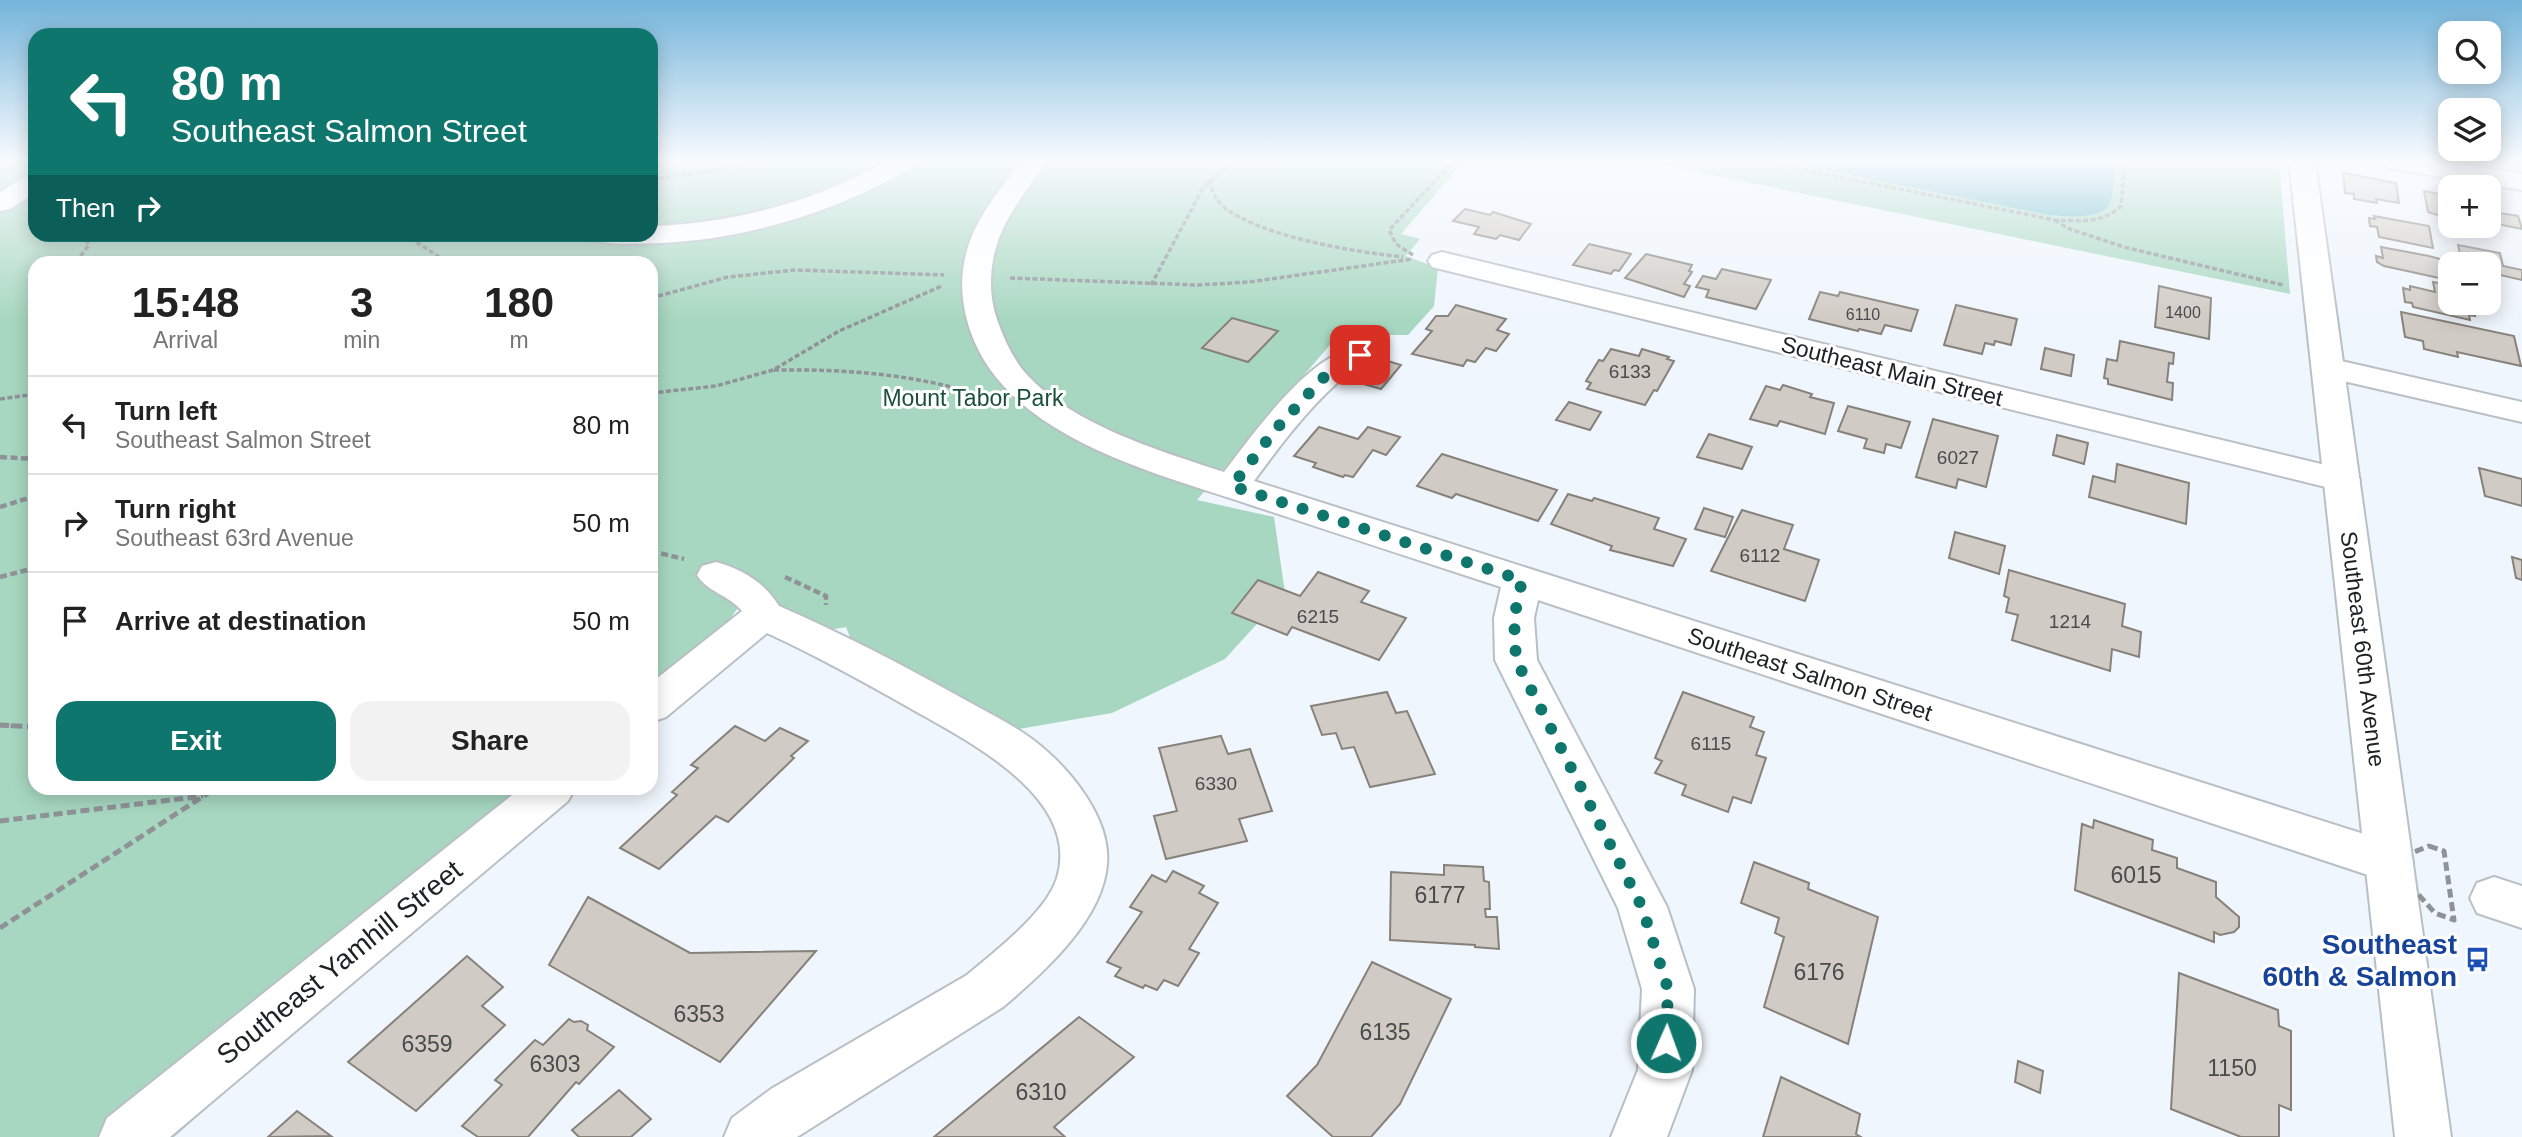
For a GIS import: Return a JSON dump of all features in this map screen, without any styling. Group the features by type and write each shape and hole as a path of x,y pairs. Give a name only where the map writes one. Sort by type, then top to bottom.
{"street":[{"path":"658,235 724,228 793,214"},
{"name":"Southeast Salmon Street","path":"998,214 985,238 979,260 977,303 981,321 998,358 1028,393 1063,418 1112,442 1232,486 2389,862"},
{"name":"Southeast 60th Avenue","path":"2308,214 2423,1137"},
{"name":"Southeast Main Street","path":"1431,259 2342,480"},
{"path":"1232,486 1276,429 1326,375 1360,355"},
{"path":"2328,368 2522,412"},
{"path":"716,575 752,596 761,606 763,615"},
{"path":"1522,580 1514,618 1516,660 1642,907 1668,989 1665,1070 1639,1137"},
{"path":"658,700 763,615"},
{"path":"751,1137 791,1108 985,991 1009,972 1053,924 1072,897 1081,877 1083,857 1080,834 1071,813 1036,768 1010,746 880,671 763,615"},
{"name":"Southeast Yamhill Street","path":"127,1137 543,795"}],"path":[{"path":"1151,285 1188,214"},
{"path":"1235,214 1246,220 1354,250 1431,259"},
{"path":"1404,214 1389,230 1395,244 1431,259"},
{"path":"2024,214 2054,220 2100,219 2111,214"},
{"path":"2054,220 2067,229 2099,241 2318,292"},
{"path":"416,242 438,256"},
{"path":"1007,277 1151,285 1227,284 1376,261 1431,259"},
{"path":"658,296 728,277 795,271 952,275 937,290 839,331 773,370"},
{"path":"658,392 716,386 773,370 830,369 892,374 950,386 993,399"},
{"path":"0,399 28,396"},
{"path":"0,457 28,459"},
{"path":"0,507 28,498"},
{"path":"0,577 28,570"},
{"path":"0,725 28,727"},
{"path":"0,821 204,796"},
{"path":"0,928 204,796"}],"green space":[{"name":"Mount Tabor Park","path":"0,214 28,214 28,242 658,242 658,214 1418,214 1401,234 1420,239 1406,256 1438,268 1434,306 1408,335 1352,335 1341,332 1197,500 1274,517 1285,593 1225,659 1112,713 996,733 864,675 846,627 797,636 747,595 679,691 658,710 658,256 28,256 28,795 562,795 174,1137 0,1137"},
{"path":"1902,214 2283,214 2290,294"}],"water":[{"path":"2044,214 2092,214 2074,216"}],"building":[{"path":"1460,214 1500,214 1531,224 1519,240 1500,235 1496,239 1474,234 1479,227 1453,221"},
{"path":"2501,214 2518,216 2522,229 2501,225"},
{"path":"2374,216 2429,226 2433,248 2379,237 2377,227 2370,226 2369,218 2375,219"},
{"path":"1589,244 1631,254 1619,271 1614,270 1611,274 1573,265"},
{"path":"2458,245 2495,252 2460,252"},
{"path":"2381,247 2438,258 2438,278 2384,266 2377,262 2376,256 2383,258"},
{"path":"1646,254 1692,265 1689,271 1692,272 1684,284 1690,286 1684,297 1625,278"},
{"path":"2501,257 2503,266 2522,270 2522,280 2501,275"},
{"path":"1722,269 1771,280 1756,309 1706,297 1709,290 1696,287 1703,276 1716,279"},
{"path":"2433,282 2438,283 2438,313 2413,307 2412,303 2405,302 2403,288 2410,290 2410,286 2435,292"},
{"path":"2159,286 2211,298 2209,339 2155,327"},
{"path":"1820,292 1838,296 1840,292 1918,310 1911,331 1885,325 1881,334 1859,329 1858,331 1809,319"},
{"path":"1456,305 1506,319 1497,330 1509,334 1496,351 1486,348 1475,362 1467,360 1463,366 1412,354 1432,331 1426,329 1436,316 1448,316"},
{"path":"1956,305 2017,319 2011,345 1995,341 1994,345 1985,343 1982,354 1944,345"},
{"path":"2401,312 2514,336 2521,366 2457,352 2458,357 2424,349 2423,341 2405,337"},
{"path":"2448,315 2469,315 2470,320"},
{"path":"1232,318 1278,331 1248,362 1202,348"},
{"path":"2120,341 2174,353 2173,364 2169,363 2167,382 2173,383 2172,400 2108,384 2108,379 2104,378 2107,359 2117,361"},
{"path":"2045,348 2074,355 2071,376 2041,369"},
{"path":"1611,349 1639,356 1642,349 1674,361 1657,391 1654,390 1645,405 1587,389 1591,383 1586,381 1599,360 1603,361"},
{"path":"1368,355 1401,365 1381,389 1347,379"},
{"path":"1783,385 1812,394 1810,397 1834,403 1825,434 1780,421 1777,426 1750,419 1766,386 1780,390"},
{"path":"1569,402 1601,412 1590,430 1556,420"},
{"path":"1848,406 1910,422 1901,448 1886,444 1884,453 1864,448 1867,439 1838,431"},
{"path":"1933,419 1998,436 1986,487 1958,479 1956,488 1916,477"},
{"path":"1319,427 1358,439 1368,427 1400,437 1386,455 1373,450 1353,477 1343,477 1313,467 1316,463 1294,456"},
{"path":"1709,434 1752,447 1742,469 1697,457"},
{"path":"2057,435 2088,443 2084,464 2053,455"},
{"path":"1442,454 1557,490 1538,521 1456,494 1452,498 1417,486"},
{"path":"2117,464 2189,483 2186,524 2089,497 2093,476 2115,482"},
{"path":"2479,468 2522,479 2522,506 2485,496"},
{"path":"1568,494 1592,501 1594,498 1659,518 1654,529 1686,539 1673,566 1610,550 1612,546 1551,524"},
{"path":"1704,508 1733,517 1725,537 1695,529"},
{"path":"1742,510 1793,525 1784,549 1819,560 1805,601 1711,571"},
{"path":"1955,532 2005,546 1999,574 1949,558"},
{"path":"2512,557 2522,560 2522,580 2516,578"},
{"path":"2009,570 2125,604 2122,626 2141,632 2139,657 2112,649 2110,671 2012,640 2018,615 2006,612 2009,598 2004,596"},
{"path":"1318,572 1369,591 1361,602 1406,618 1379,660 1292,627 1287,635 1232,613 1258,580 1300,596"},
{"path":"1387,692 1396,713 1407,711 1435,774 1370,787 1354,747 1342,749 1336,733 1322,735 1311,706"},
{"path":"1683,692 1754,717 1750,727 1764,732 1756,755 1766,758 1751,803 1733,797 1728,812 1682,795 1686,785 1655,773 1662,761 1655,758"},
{"path":"735,726 765,741 780,728 808,741 728,822 716,816 659,869 620,848 677,795 672,792 698,768 691,765"},
{"path":"1221,736 1228,754 1250,749 1272,811 1239,819 1247,841 1166,859 1154,816 1177,811 1159,748"},
{"path":"2094,820 2153,840 2152,850 2177,858 2177,868 2216,882 2216,897 2239,917 2239,927 2234,932 2220,935 2214,932 2214,942 2075,890 2082,824 2093,828"},
{"path":"1754,862 1809,883 1808,889 1878,917 1848,1044 1764,1007 1784,937 1775,933 1779,918 1741,903"},
{"path":"1444,865 1483,867 1484,881 1489,882 1490,909 1485,909 1486,917 1497,917 1499,949 1390,940 1391,872 1444,875"},
{"path":"1173,871 1204,886 1199,893 1218,903 1189,949 1199,953 1178,986 1164,980 1157,990 1145,985 1143,988 1115,976 1121,968 1107,962 1142,912 1130,907 1152,875 1166,882"},
{"path":"588,897 690,953 816,951 720,1062 549,965"},
{"path":"467,956 503,987 482,1006 505,1025 416,1111 348,1062"},
{"path":"1372,962 1451,999 1400,1104 1371,1137 1333,1137 1287,1096 1317,1065"},
{"path":"2179,973 2278,1010 2279,1026 2291,1031 2291,1110 2279,1105 2279,1137 2241,1137 2171,1109"},
{"path":"1079,1017 1134,1057 1054,1127 1065,1137 934,1137"},
{"path":"569,1019 588,1025 587,1030 614,1047 579,1084 576,1082 528,1137 478,1137 462,1126 502,1085 495,1080 535,1040 543,1045"},
{"path":"2018,1061 2043,1071 2040,1093 2015,1082"},
{"path":"1781,1077 1860,1114 1856,1134 1861,1137 1763,1137"},
{"path":"619,1090 651,1119 631,1137 579,1137 572,1130"},
{"path":"297,1111 331,1136 268,1137"}],"place":[{"name":"Southeast 60th & Salmon","path":"2477,960"}],"route":[{"path":"1360,355 1326,375 1276,429 1232,486 1522,580 1514,618 1516,660 1642,907 1668,989 1666,1043"}]}
